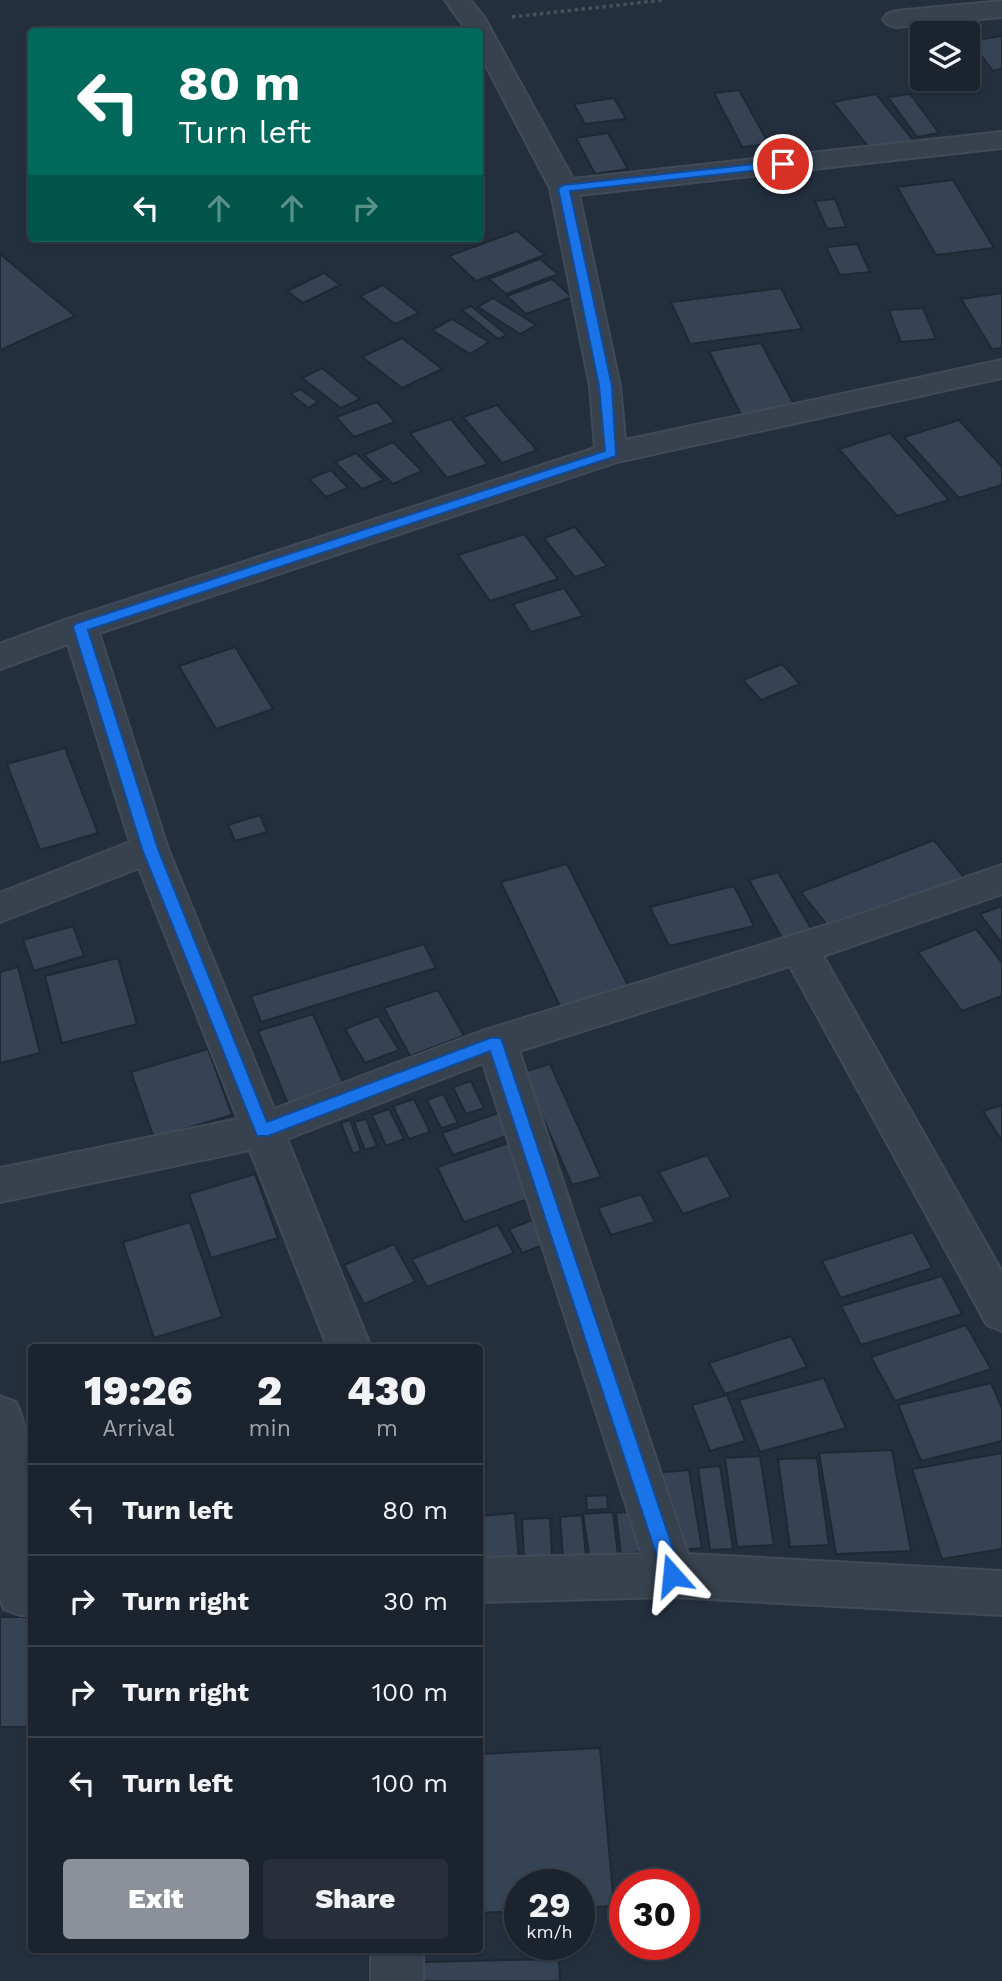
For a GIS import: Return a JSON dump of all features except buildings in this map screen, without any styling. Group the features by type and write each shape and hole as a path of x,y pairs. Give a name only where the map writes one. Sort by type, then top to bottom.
{"street":[{"path":"896,19 1002,9"},
{"path":"483,41 503,71 564,188 605,386 611,453"},
{"path":"564,188 1002,141"},
{"path":"0,657 80,627 611,453 1002,369"},
{"path":"80,627 150,849 348,1344"},
{"path":"0,908 150,849"},
{"path":"0,1185 262,1131 496,1042 799,948 1002,878"},
{"path":"799,948 1002,1312"},
{"path":"496,1042 672,1575"},
{"path":"0,1416 21,1593 28,1592"},
{"path":"483,1580 672,1575 1002,1593"},
{"path":"397,1953 397,1981"}],"path":[{"path":"475,26 664,0"}],"route":[{"path":"672,1575 496,1042 262,1131 150,849 80,627 611,453 605,386 564,188 783,164"}]}
